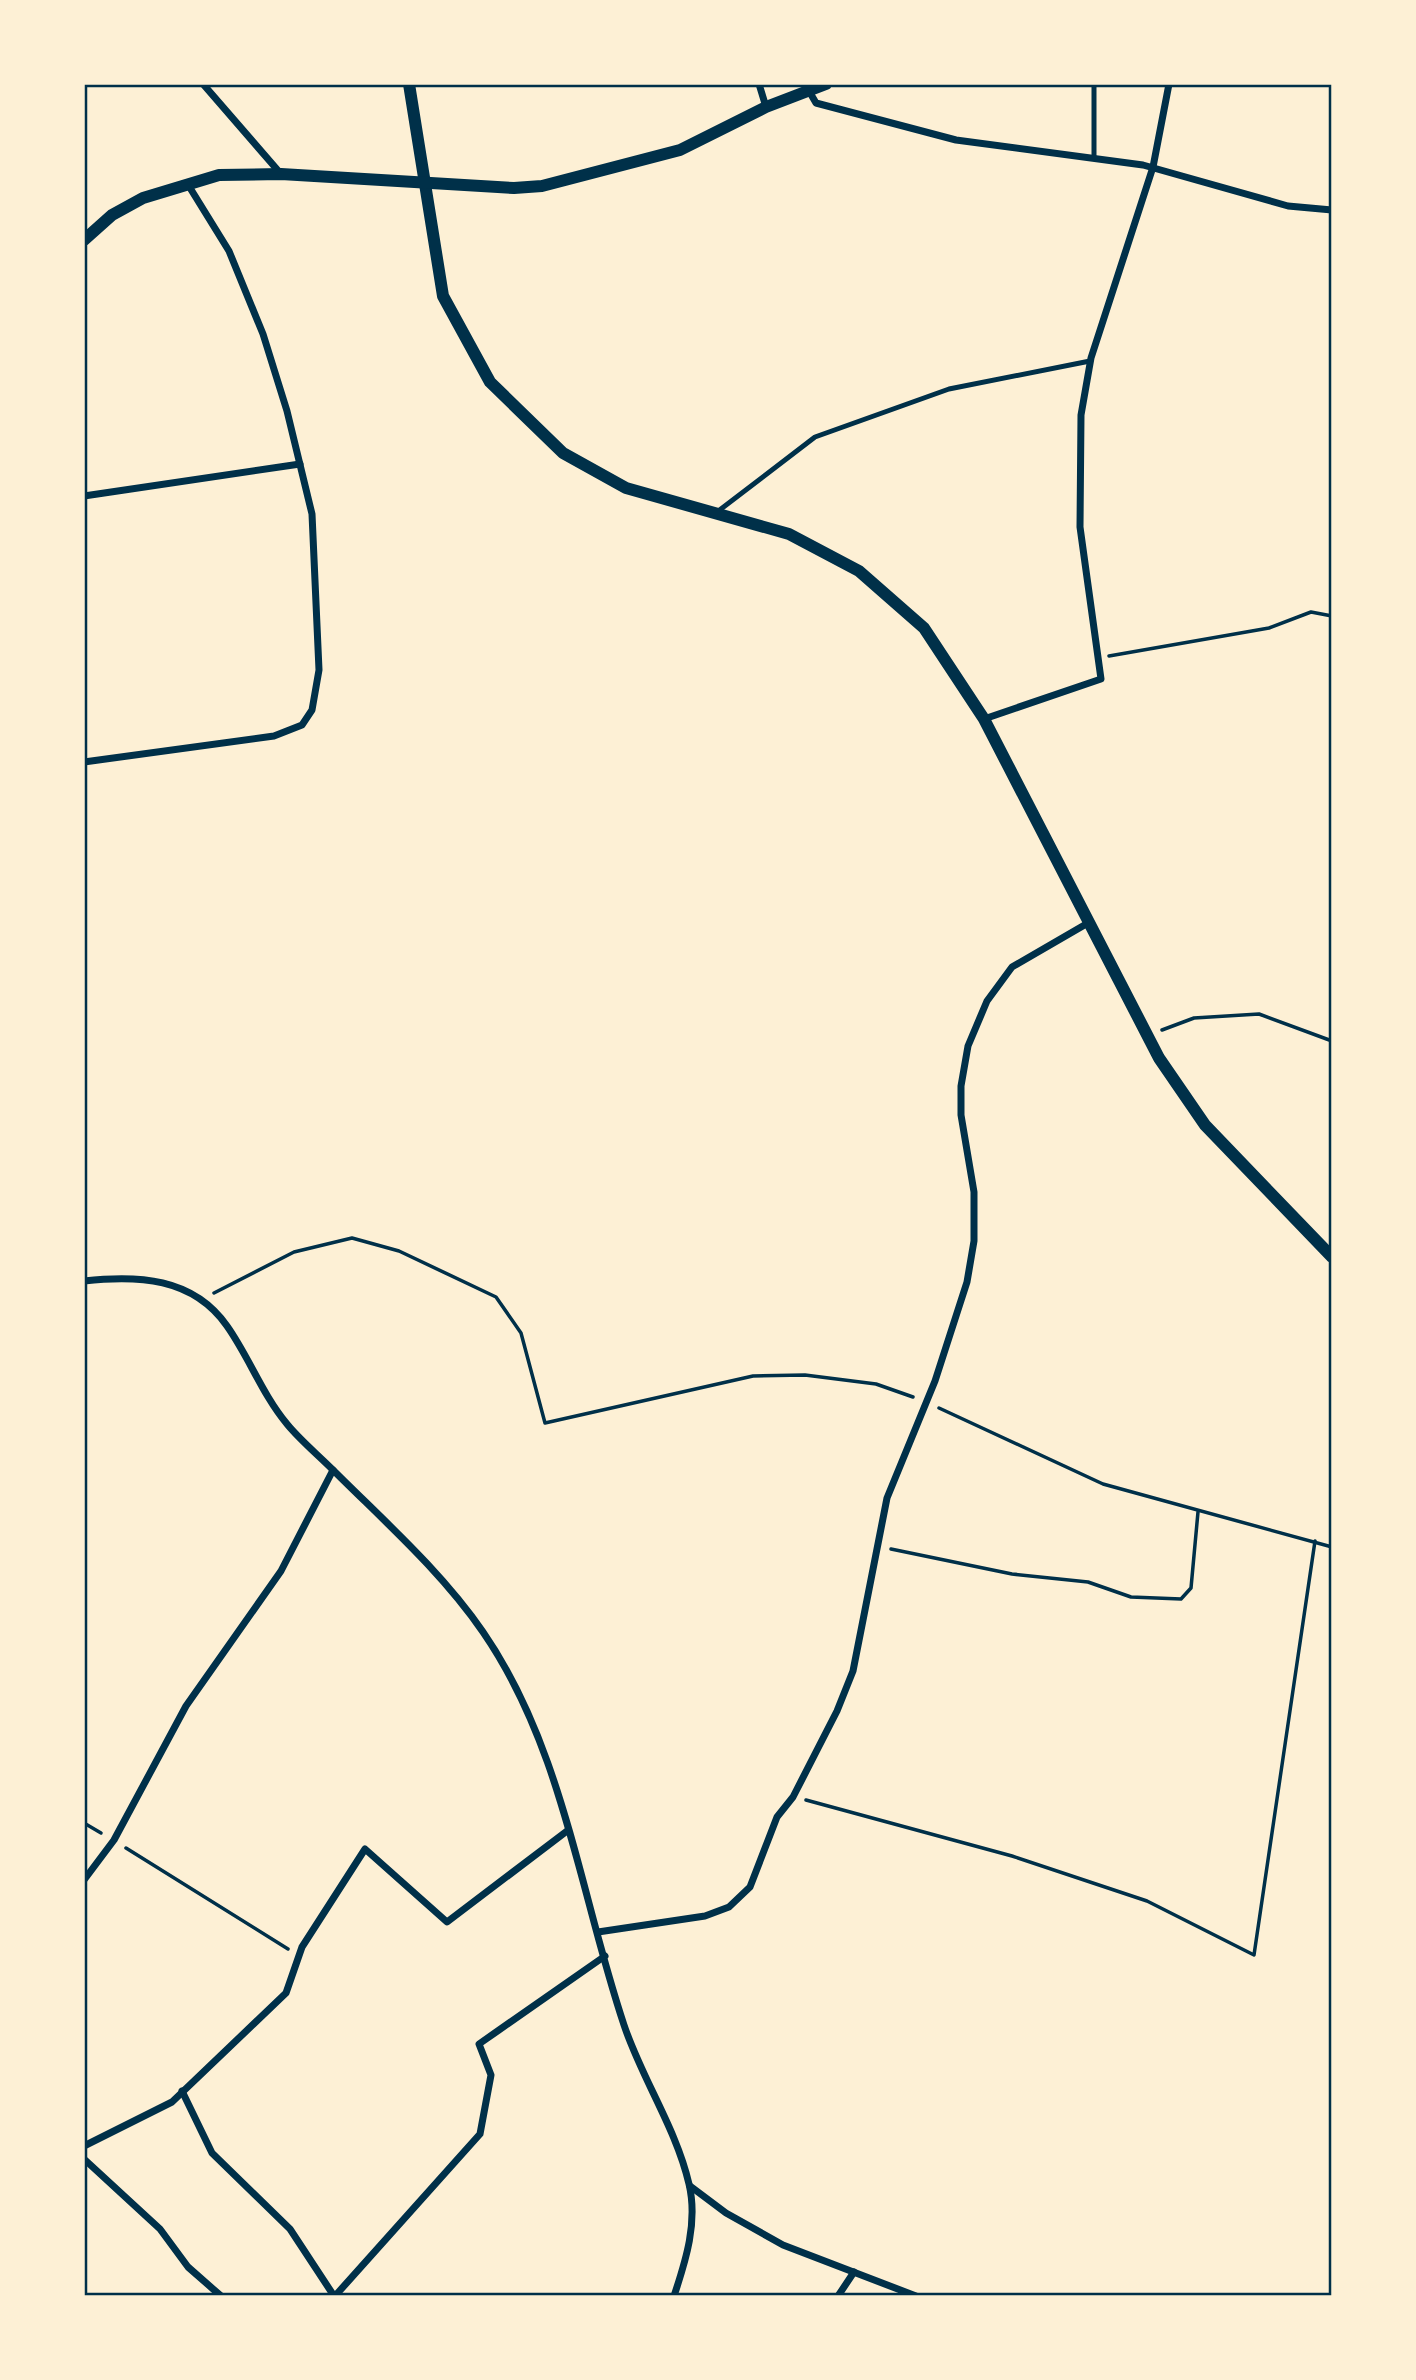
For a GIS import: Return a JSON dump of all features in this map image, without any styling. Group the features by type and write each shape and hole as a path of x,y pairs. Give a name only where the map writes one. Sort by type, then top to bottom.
{"street":[{"path":"203,84 281,174"},
{"path":"409,84 443,296 490,382 563,453 626,488 789,534 859,571 924,628 984,719 1147,1036 1205,1125 1332,1257"},
{"path":"759,84 766,107"},
{"path":"84,240 112,215 143,198 187,182 219,175 281,174 514,188 542,186 680,150 766,107 826,84"},
{"path":"984,719 1101,679 1080,527 1081,415 1090,360 1153,167 1169,84"},
{"path":"809,91 816,103 956,140 1153,167 1288,206 1332,210"},
{"path":"84,761 274,736 302,725 312,710 319,670 312,514 263,334 234,262 187,182"},
{"path":"84,496 300,464"},
{"path":"598,1932 705,1916 729,1907 750,1887 777,1817 793,1797 837,1710 853,1671 887,1498 926,1402 967,1282 974,1241 974,1192 961,1115 961,1086 968,1046 988,1001 1012,968 1088,923"},
{"path":"84,1282 126,1277 167,1282 199,1300 227,1325 253,1374 286,1424 435,1572 483,1632 516,1689 542,1744 625,2027 670,2129 690,2186 692,2224 687,2259 674,2296"},
{"path":"84,1880 114,1840 186,1706 281,1571 333,1470"},
{"path":"84,2146 172,2102 286,1993 299,1956 365,1849 447,1922 568,1831"},
{"path":"182,2091 212,2152 290,2229 335,2296 480,2134 491,2075 479,2044 605,1956"},
{"path":"84,2159 160,2229 188,2267 221,2296"},
{"path":"690,2186 726,2213 783,2245 916,2296"},
{"path":"838,2296 854,2273"}],"lane":[{"path":"1094,84 1094,158"},
{"path":"715,514 815,437 949,389 1090,360"}],"path":[{"path":"1098,658 1269,628 1311,612 1332,616"},
{"path":"1147,1036 1194,1018 1259,1014 1332,1041"},
{"path":"199,1300 294,1252 352,1238 399,1251 496,1297 520,1332 545,1423 753,1376 805,1375 876,1384 926,1402 1103,1484 1332,1547"},
{"path":"877,1546 1012,1574 1088,1582 1131,1597 1181,1598 1191,1588 1198,1512"},
{"path":"793,1797 1012,1856 1135,1897 1254,1955 1315,1541"},
{"path":"84,1823 299,1956"}]}
